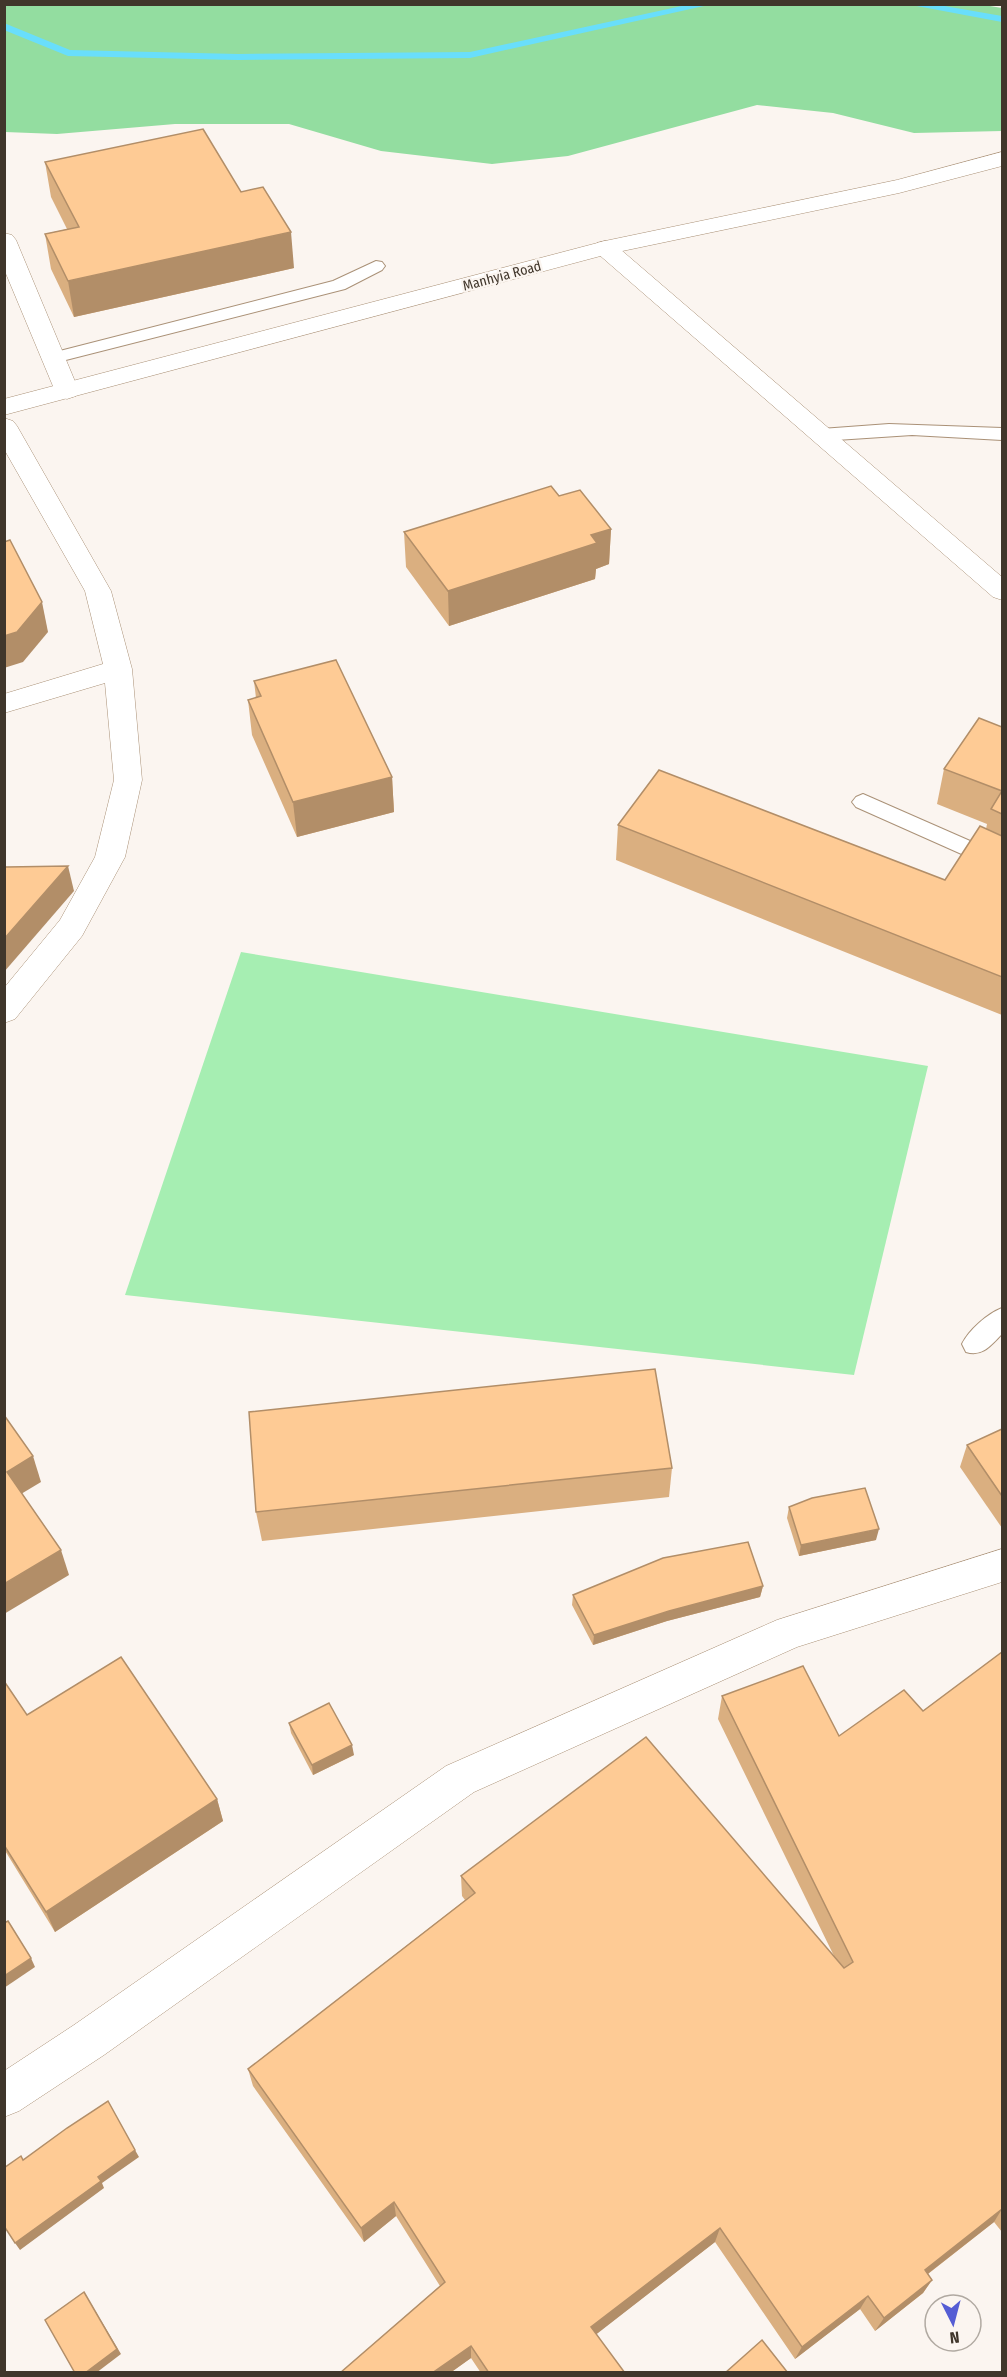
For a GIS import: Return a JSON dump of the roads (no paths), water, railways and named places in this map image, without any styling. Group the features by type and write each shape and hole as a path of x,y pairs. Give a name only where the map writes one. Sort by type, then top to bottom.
{"street":[{"name":"Manhyia Road","path":"4,407 605,249 899,186 1002,159"},
{"path":"4,240 67,391"},
{"path":"605,249 1002,591"},
{"path":"4,426 98,591 118,669 128,780 110,857 71,928 4,1011"},
{"path":"4,704 118,669"},
{"path":"4,2096 99,2033 460,1779 789,1632 1002,1566"}],"lane":[{"path":"54,358 339,285 376,266"},
{"path":"821,435 878,429 947,429 1002,434"},
{"path":"864,802 1002,864"},
{"path":"975,1344 1002,1319"}],"waterway":[{"path":"4,26 68,53 238,57 470,55 708,4"},
{"path":"911,4 1002,19"}]}
